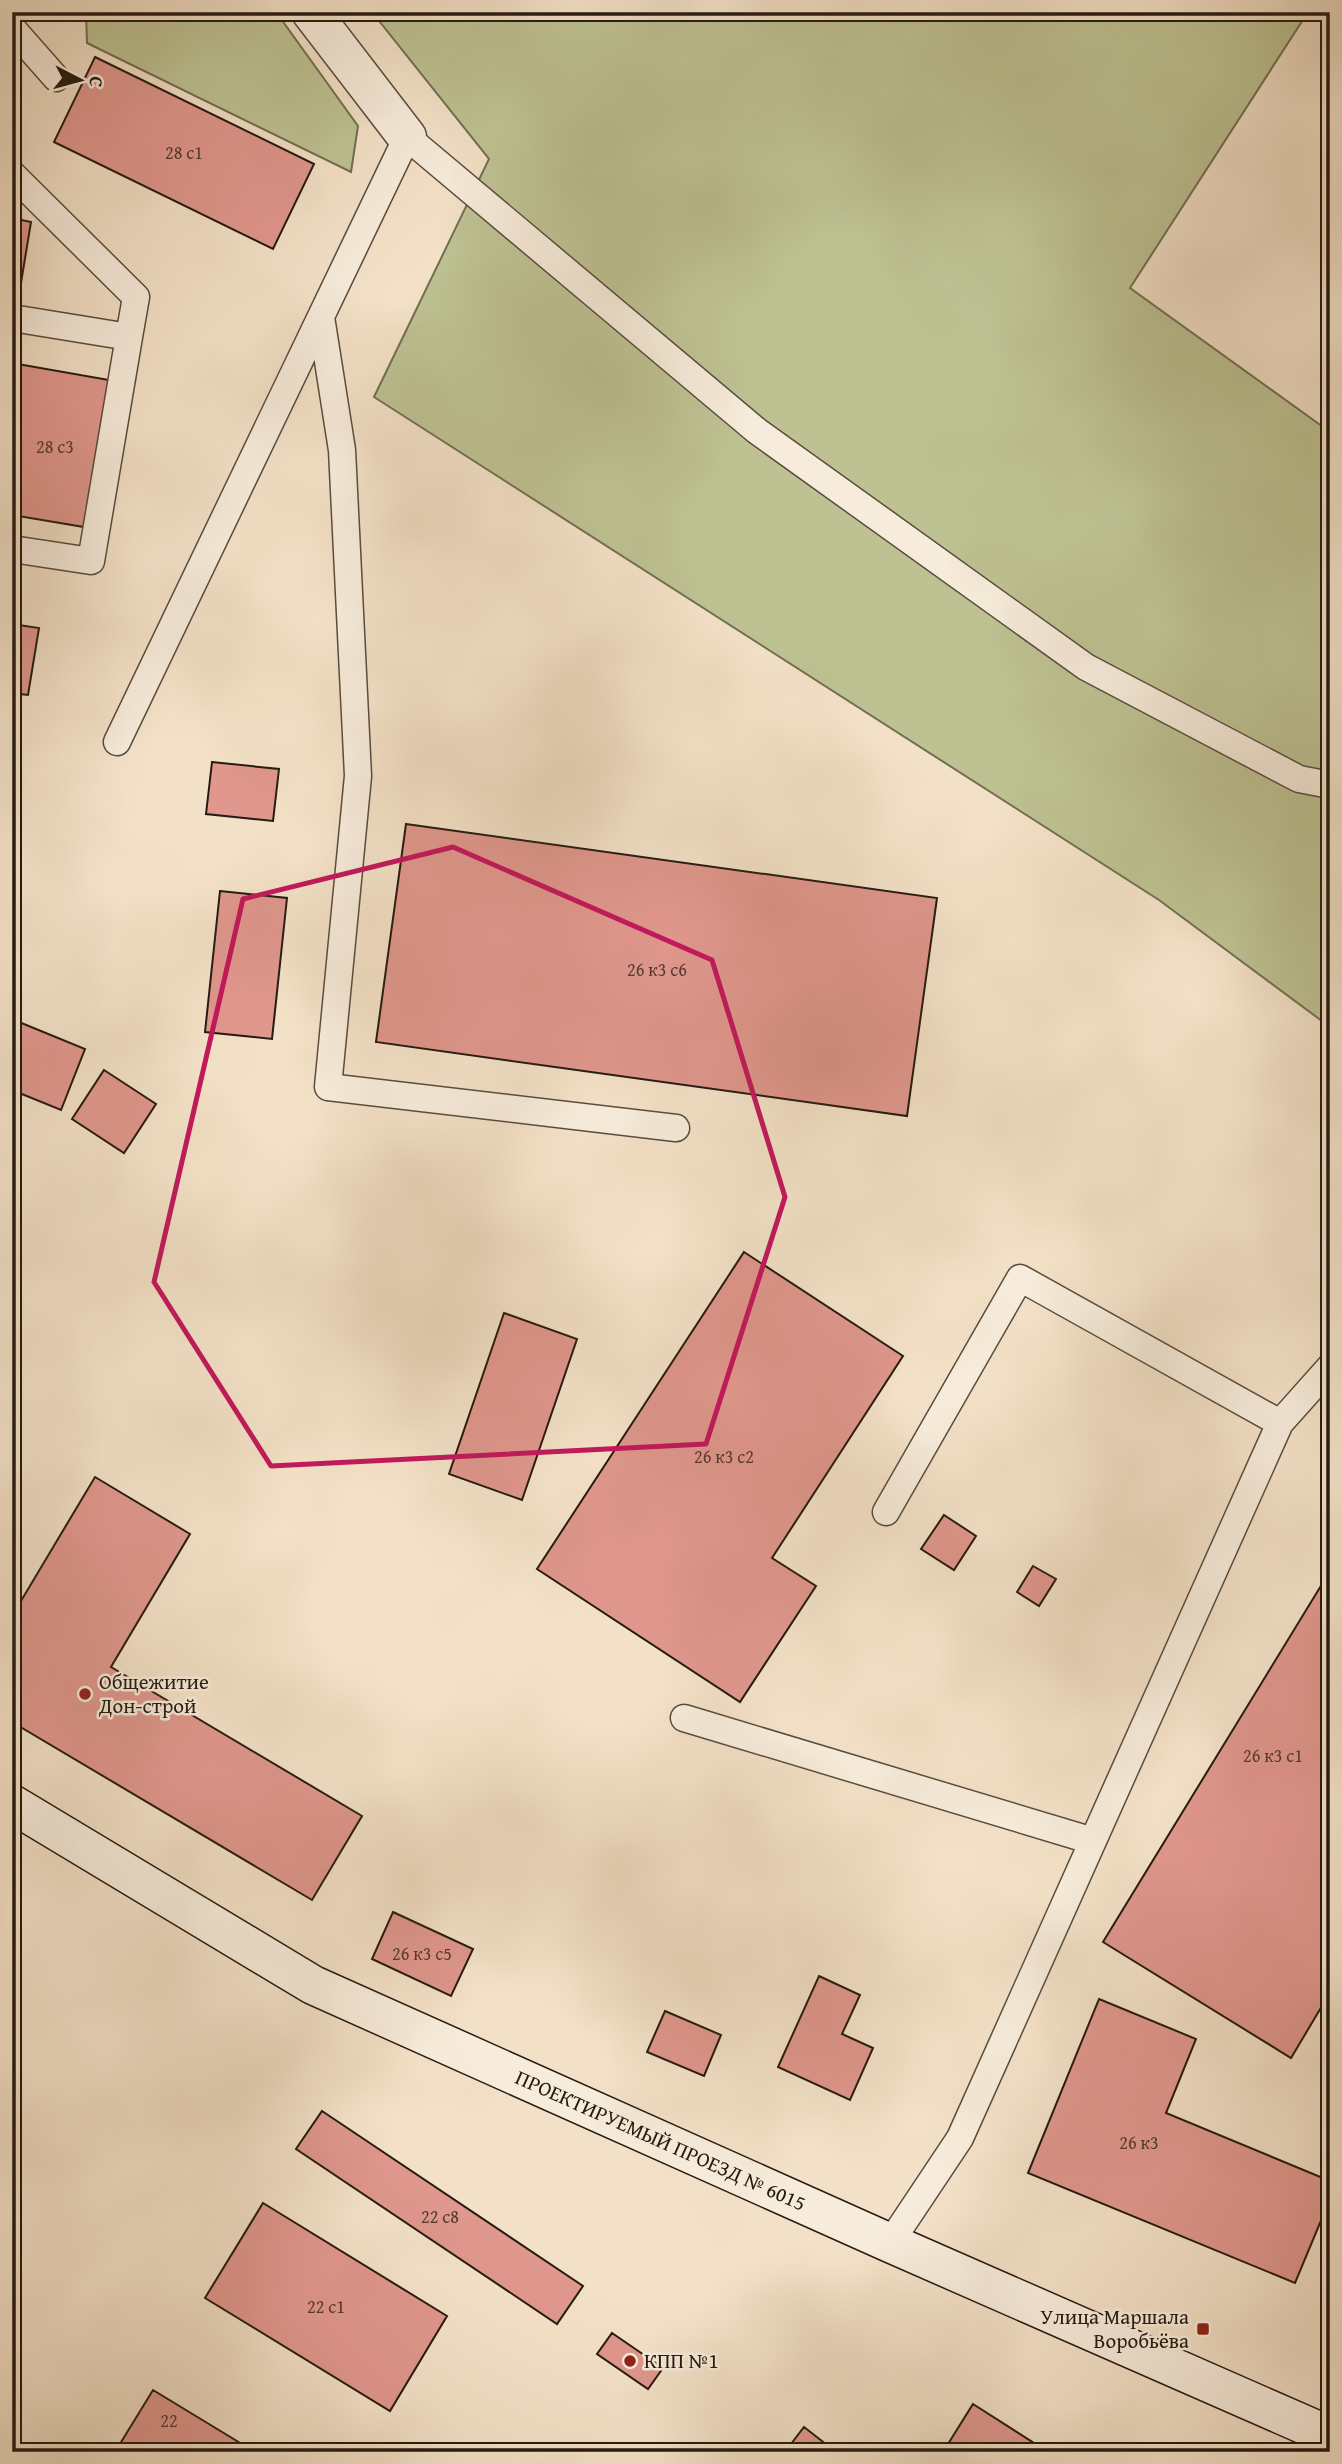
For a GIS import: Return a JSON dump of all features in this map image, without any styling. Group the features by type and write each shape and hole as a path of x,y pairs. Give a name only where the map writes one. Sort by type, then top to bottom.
{"street":[{"path":"311,12 407,137"},
{"name":"ПРОЕКТИРУЕМЫЙ ПРОЕЗД № 6015","path":"12,1804 313,1985 890,2243 1326,2426"}],"lane":[{"path":"12,28 56,78"},
{"path":"117,742 407,137 757,431 1086,667 1299,779 1330,785"},
{"path":"12,174 136,296 91,561 12,549"},
{"path":"321,317 341,450 358,776 328,1087 676,1128"},
{"path":"12,318 129,337"},
{"path":"886,1512 1020,1278 1280,1423"},
{"path":"890,2243 960,2138 1280,1423 1330,1367"},
{"path":"684,1718 1093,1841"}],"highlighted area":[{"path":"453,847 712,960 785,1197 706,1444 271,1466 154,1282 243,899"}],"green space":[{"path":"86,12 276,12 358,126 351,172 87,43"},
{"path":"372,12 1308,12 1130,288 1330,432 1330,1027 1159,900 374,397 489,159"}],"building":[{"path":"95,57 314,164 273,249 54,142"},
{"path":"12,218 31,222 20,289 12,287"},
{"path":"12,363 109,380 84,527 12,515"},
{"path":"12,624 39,628 28,695 12,693"},
{"path":"212,762 279,769 273,821 206,814"},
{"path":"406,824 937,898 907,1116 376,1042"},
{"path":"220,891 287,898 272,1039 205,1032"},
{"path":"19,1022 85,1049 61,1110 12,1090 12,1039"},
{"path":"104,1070 156,1104 124,1153 72,1119"},
{"path":"744,1252 903,1356 772,1558 816,1586 740,1702 537,1569"},
{"path":"504,1313 577,1339 522,1500 449,1474"},
{"name":"Общежитие Дон-строй","path":"95,1477 190,1534 111,1667 362,1816 312,1900 12,1722 12,1616"},
{"path":"944,1515 976,1536 954,1570 921,1549"},
{"path":"1033,1566 1056,1579 1039,1606 1017,1592"},
{"path":"1330,1571 1330,2011 1322,2006 1291,2058 1103,1942"},
{"path":"393,1912 473,1949 451,1996 372,1959"},
{"path":"819,1976 860,1995 842,2034 873,2048 850,2100 778,2067"},
{"path":"1099,1999 1196,2039 1166,2113 1330,2181 1330,2199 1295,2283 1028,2173"},
{"path":"665,2011 721,2035 704,2076 647,2052"},
{"path":"322,2111 583,2286 557,2324 296,2149"},
{"path":"263,2203 447,2316 390,2411 205,2298"},
{"name":"КПП №1","path":"612,2333 663,2368 648,2389 597,2354"},
{"path":"153,2390 255,2452 115,2452"},
{"path":"973,2404 1048,2452 943,2452"},
{"path":"804,2427 836,2452 801,2452 791,2444"}],"place":[{"name":"Общежитие Дон-строй","path":"85,1694"},
{"name":"Улица Маршала Воробьёва","path":"1203,2329"},
{"name":"КПП №1","path":"630,2361"}]}
